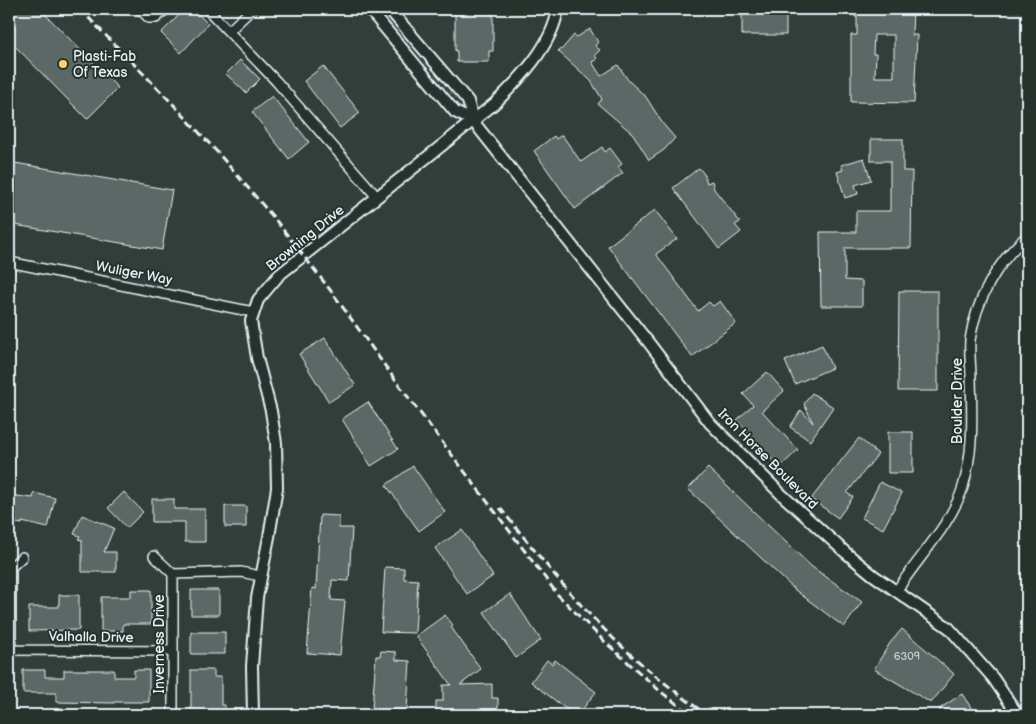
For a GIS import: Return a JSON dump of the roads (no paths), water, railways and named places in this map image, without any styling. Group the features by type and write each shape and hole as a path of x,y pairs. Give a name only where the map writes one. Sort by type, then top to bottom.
{"street":[{"path":"140,9 149,18 156,18 166,9"},
{"path":"207,9 276,81 377,197"},
{"path":"229,31 252,9"},
{"name":"Iron Horse Boulevard","path":"369,9 455,112 473,121"},
{"name":"Iron Horse Boulevard","path":"389,9 468,101 473,121 710,423 812,523 873,575 949,628 993,678 1018,715"},
{"name":"Browning Drive","path":"252,715 252,666 257,598 277,488 276,443 271,412 252,335 251,321 258,300 279,275 494,104 522,77 550,32 558,9"},
{"name":"Boulder Drive","path":"896,592 946,524 963,488 972,443 970,341 976,316 984,294 996,272 1017,245 1027,236"},
{"name":"Wuliger Way","path":"9,262 253,312"},
{"path":"154,556 173,574 241,572 260,576"},
{"path":"10,650 11,567 22,557"},
{"name":"Inverness Drive","path":"173,574 173,715"},
{"name":"Valhalla Drive","path":"10,650 172,651"}],"railway":[{"path":"80,9 172,103 274,218 331,291 396,381 558,595 604,641 660,691 691,715"},
{"path":"500,508 588,613 627,651 707,715"}],"place":[{"name":"Plasti-Fab Of Texas","path":"63,64"}]}
